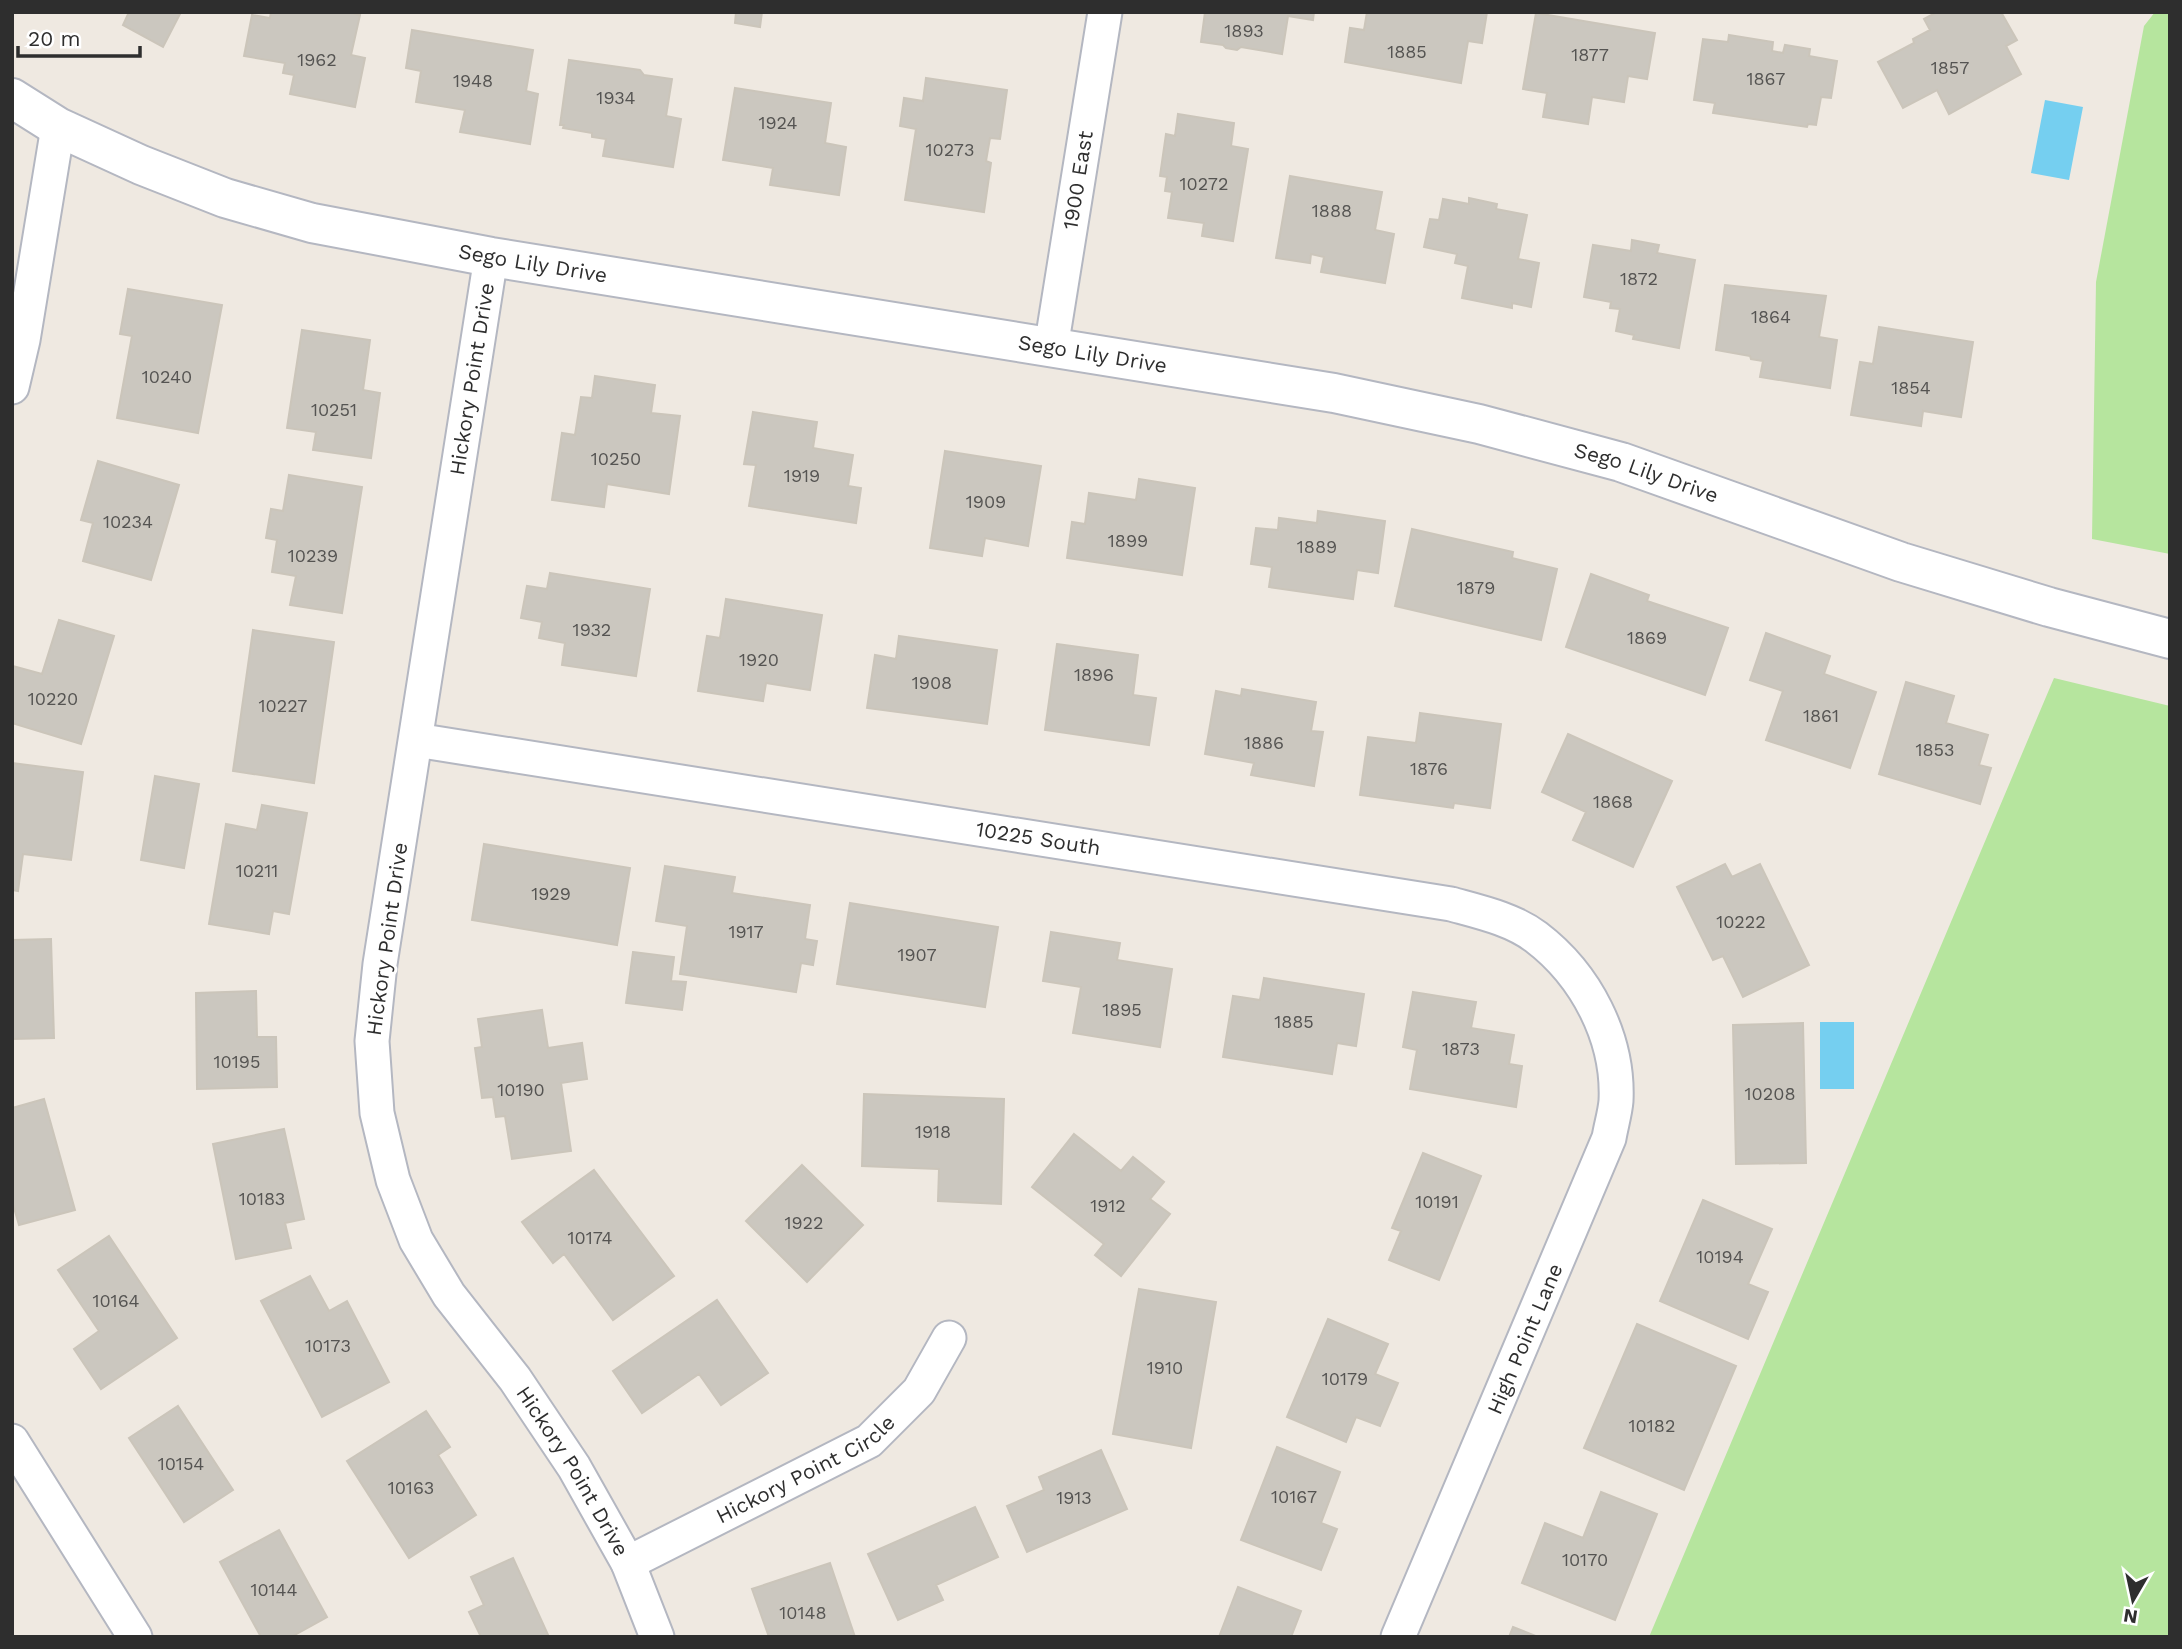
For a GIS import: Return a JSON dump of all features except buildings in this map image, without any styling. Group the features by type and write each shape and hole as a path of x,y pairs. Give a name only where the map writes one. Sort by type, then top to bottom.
{"street":[{"name":"1900 East","path":"1051,348 1105,12"},
{"name":"Sego Lily Drive","path":"12,98 58,127 141,165 250,205 312,223 491,257 1334,393 1479,424 1621,463 1901,562 2049,607 2170,639"},
{"path":"12,387 23,340 58,127"},
{"name":"Hickory Point Drive","path":"491,257 380,964 372,1041 377,1113 393,1180 416,1240 442,1284 515,1379 574,1467 628,1563 657,1637"},
{"name":"10225 South","path":"416,740 1451,904 1496,916 1535,936 1566,965 1590,998 1606,1034"},
{"name":"High Point Lane","path":"1398,1637 1609,1138 1616,1102 1614,1068 1606,1034"},
{"name":"Hickory Point Circle","path":"628,1563 869,1441 919,1391 949,1338"},
{"path":"17,1460 135,1637"}],"green space":[{"path":"2155,12 2170,12 2170,554 2092,539 2096,282 2144,26"},
{"path":"2054,678 2170,706 2170,1637 1649,1637"}],"water":[{"path":"2045,100 2083,107 2069,180 2031,173"},
{"path":"1820,1022 1854,1022 1854,1089 1820,1089"}]}
